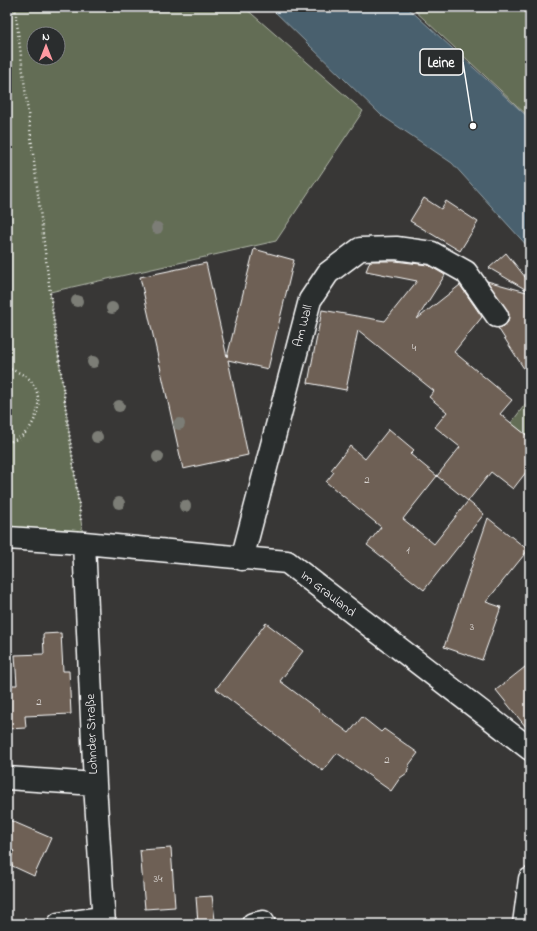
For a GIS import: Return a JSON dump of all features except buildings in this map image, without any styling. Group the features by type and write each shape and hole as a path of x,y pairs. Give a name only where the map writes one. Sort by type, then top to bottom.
{"street":[{"name":"Am Wall","path":"242,559 310,300 328,273 360,249 396,248 432,253 466,272 497,316"},
{"name":"Im Grauland","path":"7,538 84,543 242,559 287,562 530,749"},
{"name":"Lohnder Straße","path":"84,543 94,784 103,921"},
{"path":"7,778 94,784"},
{"path":"524,924 530,879"},
{"path":"59,924 103,921"},
{"path":"253,924 263,922 264,924"}],"path":[{"path":"15,7 50,292 84,543"},
{"path":"7,368 21,373 31,381 37,393 39,407 29,427 21,436 7,442"}],"green space":[{"path":"7,7 244,7 363,111 276,241 50,292 84,543 7,538"},
{"path":"411,7 530,7 530,118"},
{"path":"530,398 530,438 511,423"}],"water":[{"path":"270,7 407,7 530,119 530,249 452,163 381,115"}],"place":[{"name":"Leine","path":"473,126"}]}
